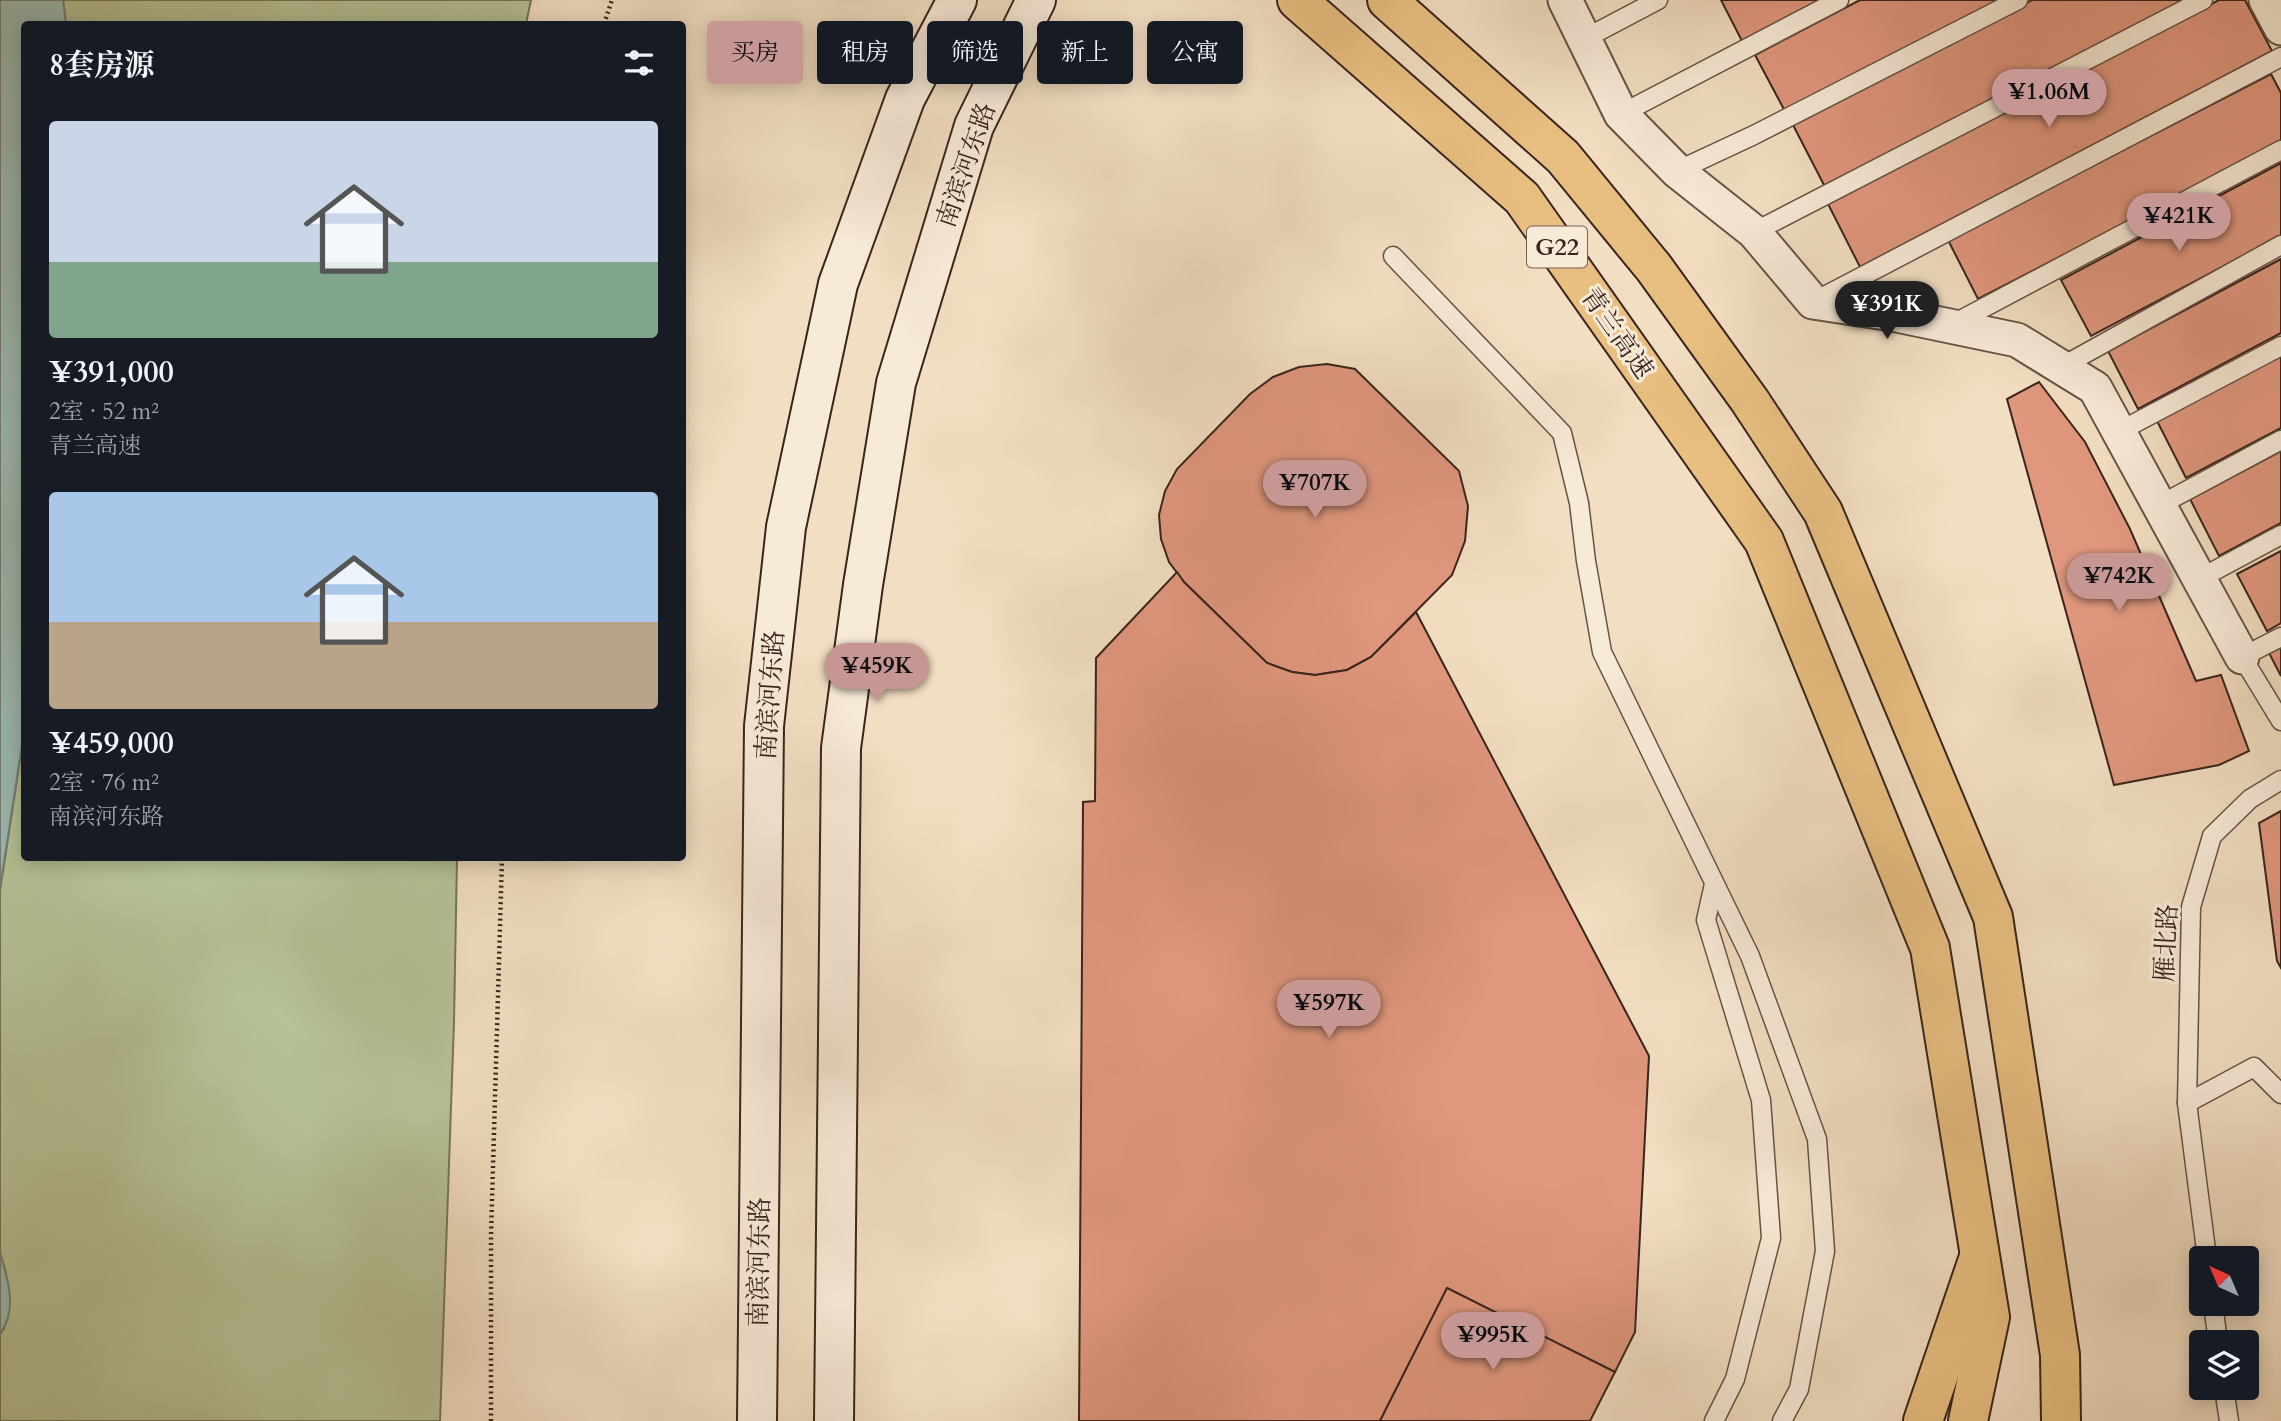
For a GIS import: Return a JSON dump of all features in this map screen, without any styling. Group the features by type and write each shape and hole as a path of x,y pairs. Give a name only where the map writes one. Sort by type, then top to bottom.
{"highway":[{"name":"青兰高速","path":"1297,0 1522,198 1764,541 1930,948 1990,1317 1968,1421"},
{"name":"G22","path":"1387,0 1563,157 1654,268 1750,401 1823,512 1993,918 2060,1355 2062,1421"},
{"path":"1923,1421 1980,1254"}],"main road":[{"name":"南滨河东路","path":"757,1421 764,726 786,527 838,284 905,99 957,0"},
{"name":"南滨河东路","path":"834,1421 841,748 861,599 896,383 974,126 1036,0"}],"street":[{"path":"1565,0 1621,114 1677,171 1754,232 1813,302 2017,340 2095,388 2242,657"},
{"path":"2266,0 2281,28"}],"lane":[{"path":"1584,39 1658,0"},
{"path":"1621,114 1839,0"},
{"path":"1677,171 1754,135 2018,0"},
{"path":"1754,232 2203,0"},
{"path":"1813,302 2281,57"},
{"path":"1950,326 2281,150"},
{"path":"2061,367 2281,245"},
{"path":"1393,256 1562,433 1579,503 1602,652 1750,956 1817,1139 1825,1251 1799,1389 1782,1421"},
{"path":"2118,432 2281,346"},
{"path":"2158,506 2281,440"},
{"path":"2199,579 2281,535"},
{"path":"2281,637 2242,657 2281,721"},
{"name":"雁北路","path":"2205,1246 2187,1103 2191,908 2212,836 2250,799 2281,780"},
{"path":"1714,884 1706,920 1760,1100 1771,1238 1735,1380 1714,1421"},
{"path":"2187,1103 2254,1067 2281,1094"},
{"path":"2226,1400 2229,1421"}],"path":[{"path":"605,21 612,0"},
{"path":"491,1421 491,1222 502,861"}],"green space":[{"path":"63,0 531,0 527,21 66,21"},
{"path":"21,753 21,861 457,861 440,1421 0,1421 0,1334 4,1329 6,1273 0,1253 0,891"}],"water":[{"path":"0,0 63,0 66,21 21,21 21,752 0,888"},
{"path":"0,1253 10,1305 9,1315 0,1334"}],"building":[{"path":"1721,0 1826,0 1743,43"},
{"path":"1860,0 2011,0 1788,117 1755,55"},
{"path":"2032,0 2183,0 1825,187 1793,125"},
{"path":"2219,0 2245,0 2272,51 1860,267 1828,204"},
{"path":"2271,74 2281,93 2281,143 1978,299 1948,240"},
{"path":"2281,163 2281,236 2091,336 2061,280"},
{"path":"2281,259 2281,333 2138,409 2108,351"},
{"path":"2281,355 2281,428 2186,478 2157,421"},
{"path":"1327,364 1355,369 1459,471 1468,506 1465,541 1452,575 1371,657 1347,670 1315,675 1292,672 1267,663 1184,582 1169,562 1161,539 1159,515 1165,491 1177,469 1250,394 1273,377 1299,367"},
{"path":"2039,382 2085,442 2130,529 2196,681 2221,675 2249,751 2219,765 2114,785 2007,399"},
{"path":"2281,451 2281,523 2219,556 2190,499"},
{"path":"2281,551 2281,623 2267,631 2237,574"},
{"path":"1177,572 1267,663 1292,672 1315,675 1347,670 1371,657 1416,612 1649,1056 1635,1332 1615,1372 1447,1288 1380,1421 1079,1421 1083,802 1095,801 1096,658"},
{"path":"2281,647 2281,676 2269,653"},
{"path":"2281,811 2281,968 2277,961 2259,823"},
{"path":"1447,1288 1615,1372 1590,1421 1380,1421"}]}
